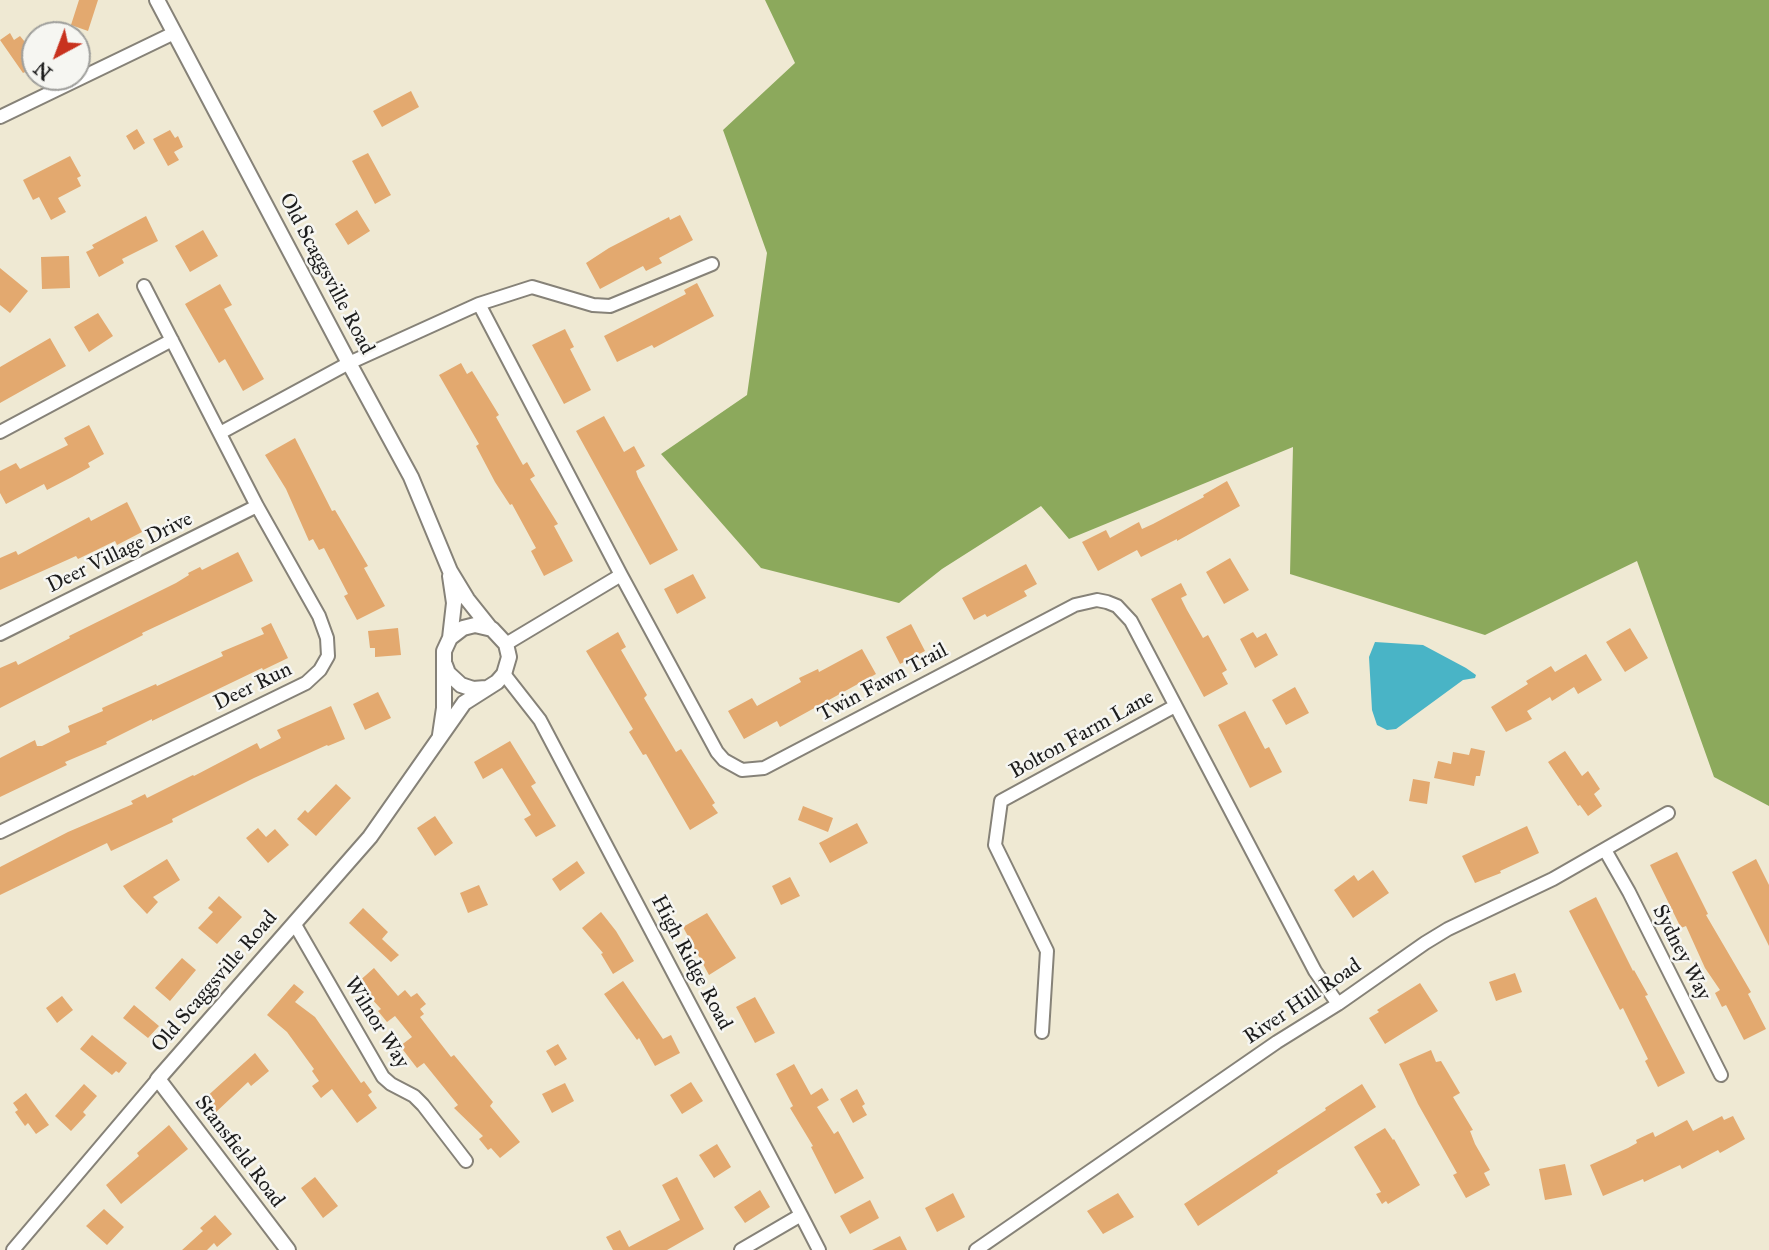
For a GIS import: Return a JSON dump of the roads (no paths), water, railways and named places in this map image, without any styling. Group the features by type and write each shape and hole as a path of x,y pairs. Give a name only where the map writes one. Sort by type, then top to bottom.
{"street":[{"name":"Old Scaggsville Road","path":"158,0 411,477 450,571 467,599 491,629"},
{"path":"0,117 174,33"},
{"path":"220,433 349,363 479,304 532,287 593,305 610,306 712,264"},
{"name":"Deer Run","path":"0,832 306,683 320,670 328,656 327,638 319,617 257,506 145,286"},
{"name":"Twin Fawn Trail","path":"479,304 621,575 723,760 742,770 764,768 1075,605 1086,601 1107,601 1124,612 1315,971 1338,1004"},
{"path":"0,432 172,340"},
{"name":"Deer Village Drive","path":"0,634 257,506"},
{"name":"Old Scaggsville Road","path":"450,571 454,603 450,638"},
{"path":"506,644 621,575"},
{"path":"475,625 491,629 506,644 509,657 504,674 488,687 473,689 461,685 448,673 444,663 444,651 450,638 463,628 475,625"},
{"name":"Old Scaggsville Road","path":"440,735 444,663"},
{"name":"High Ridge Road","path":"504,674 540,720 801,1214"},
{"name":"Old Scaggsville Road","path":"13,1250 158,1079 370,837 464,703 488,687"},
{"name":"Bolton Farm Lane","path":"1042,1032 1047,951 995,845 1001,801 1175,706"},
{"name":"River Hill Road","path":"976,1250 1278,1042 1338,1004 1386,968 1448,929 1530,891 1668,813"},
{"name":"Sydney Way","path":"1605,850 1721,1074"},
{"name":"Wilnor Way","path":"294,923 383,1077 414,1096 423,1105 466,1161"},
{"name":"Stansfield Road","path":"158,1079 288,1250"},
{"path":"741,1250 801,1214 818,1250"}],"water":[{"path":"1375,642 1423,645 1466,668 1476,675 1475,678 1463,680 1396,729 1387,730 1377,725 1372,710 1369,657"}]}
